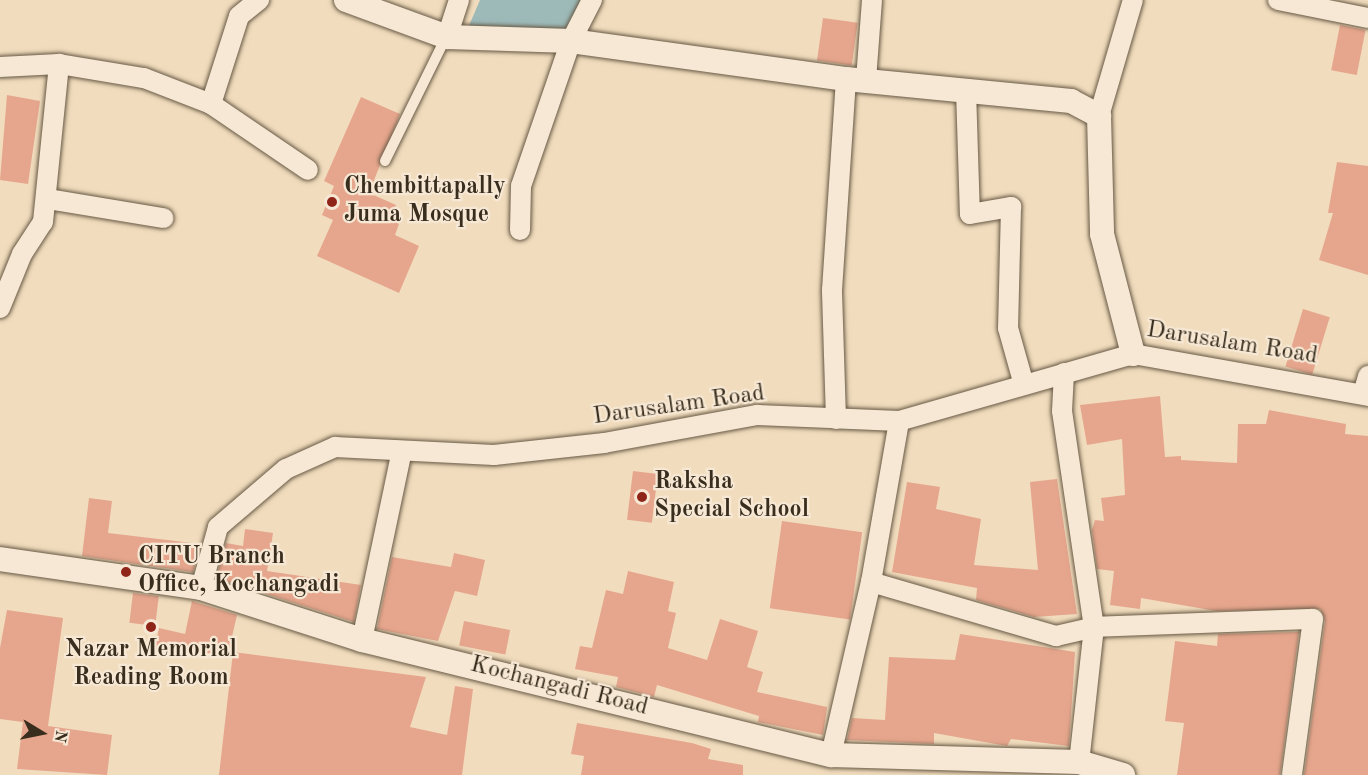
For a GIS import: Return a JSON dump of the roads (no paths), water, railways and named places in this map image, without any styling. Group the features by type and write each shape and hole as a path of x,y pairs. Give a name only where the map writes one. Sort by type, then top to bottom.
{"street":[{"path":"211,104 240,16 260,0"},
{"path":"346,0 447,37 571,41 856,80 1071,101 1099,116"},
{"path":"447,37 459,0"},
{"path":"520,230 521,186 571,41 592,0"},
{"path":"836,419 832,290 856,80 872,0"},
{"path":"1133,0 1099,116 1102,234 1133,354"},
{"path":"1278,0 1368,18"},
{"path":"0,308 22,254 43,222 48,199 58,64"},
{"path":"0,67 58,64 144,78 211,104 308,170"},
{"path":"966,90 970,214 1011,207 1008,328 1024,385"},
{"path":"48,199 163,218"},
{"name":"Darusalam Road","path":"201,588 218,527 286,469 335,447 495,455 604,443 757,415 899,421 1133,354 1366,388"},
{"path":"1064,373 1062,411 1094,627 1079,762"},
{"path":"831,755 871,582 899,421"},
{"path":"362,640 402,451"},
{"name":"Kochangadi Road","path":"0,560 201,588 362,640 831,755 1079,762 1123,775"},
{"path":"871,582 1056,636 1094,627 1313,619 1292,775"}],"lane":[{"path":"385,161 447,37"}],"water":[{"path":"480,0 587,0 569,34 468,28"}],"place":[{"name":"Chembittapally Juma Mosque","path":"332,202"},
{"name":"Raksha Special School","path":"642,497"},
{"name":"CITU Branch Office, Kochangadi","path":"126,572"},
{"name":"Nazar Memorial Reading Room","path":"151,627"}]}
